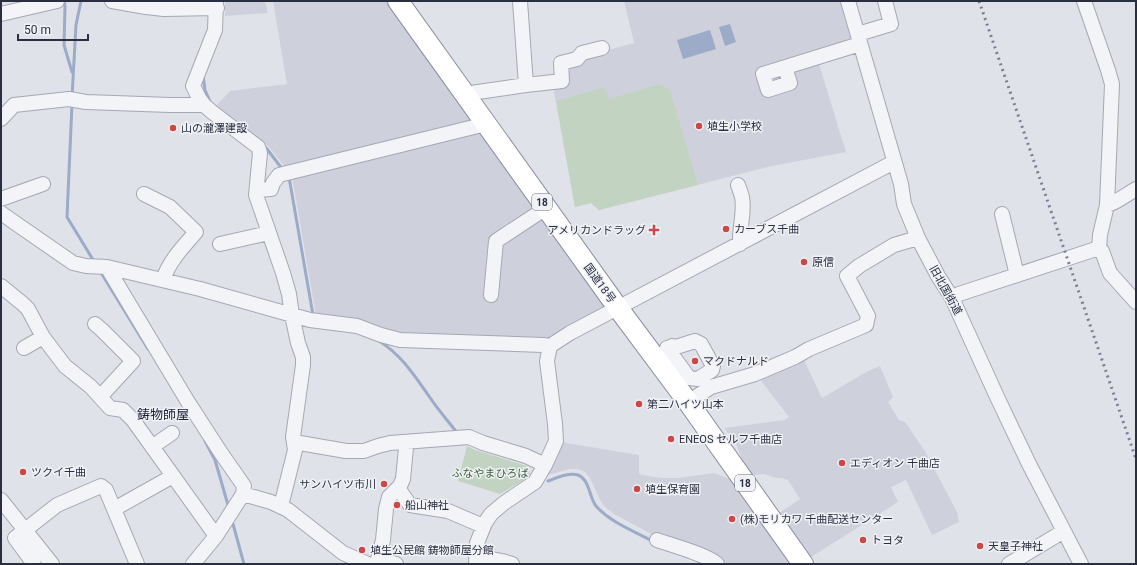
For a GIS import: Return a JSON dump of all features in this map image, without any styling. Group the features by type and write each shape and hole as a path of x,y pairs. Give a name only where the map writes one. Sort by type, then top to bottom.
{"highway":[{"name":"国道18号","path":"398,1 618,308 688,402 803,564"}],"street":[{"path":"1,14 57,1"},
{"path":"112,1 146,4 164,9 216,4 215,30 193,86 204,105 258,147 260,153 256,196 289,294 298,343 303,357 293,437 295,450 281,506"},
{"path":"520,1 526,85"},
{"name":"旧北国街道","path":"848,1 901,184 904,204 918,238 938,276 952,298 1029,464 1081,564"},
{"path":"785,68 859,39 890,24 885,1"},
{"path":"1084,1 1112,84 1107,205 1100,235 1099,248 1110,273 1136,302"},
{"path":"464,94 562,81 561,63 577,59 582,53 602,48"},
{"path":"1,119 14,105 72,99 86,102 204,105"},
{"path":"257,190 271,189 273,183 284,174 486,124"},
{"path":"1,213 73,263 86,266 101,266 163,280 292,315 314,320 357,326 400,340 550,346 570,333 894,162"},
{"path":"1,200 43,184"},
{"path":"738,184 742,197 740,244"},
{"path":"1107,205 1136,189"},
{"path":"144,194 170,207 196,232 175,256 166,271 163,280"},
{"path":"492,295 496,240 546,208"},
{"path":"1002,214 1016,275"},
{"path":"220,244 269,233"},
{"path":"688,402 711,387 755,374 866,325 868,316 847,276 859,266 894,245 918,238"},
{"path":"952,298 959,294 1099,248"},
{"path":"101,266 221,453 244,486 243,494 216,536 193,564"},
{"path":"1,286 28,310 43,337 65,366 91,387 110,408 123,410 133,420 216,536"},
{"path":"95,324 133,361 100,396"},
{"path":"24,348 43,337"},
{"path":"512,564 502,560 476,560 476,543 483,526 491,514 504,503 535,482 556,441 547,361 550,346"},
{"path":"152,447 172,433"},
{"path":"294,442 340,450 364,451 390,443 469,437 483,443 526,456 545,465"},
{"path":"374,562 383,540 386,509 389,497 400,486 403,479 406,448 405,442"},
{"path":"114,509 173,476"},
{"path":"34,564 15,538 57,504 101,486 106,490 137,564"},
{"path":"398,488 410,504 448,512 483,526"},
{"path":"243,494 271,502 288,510 343,553 374,562 396,564"},
{"path":"1,500 52,564"},
{"path":"1009,564 1064,531"},
{"path":"658,540 703,556 717,564"}],"shaded area":[{"path":"225,1 265,1 268,13 225,16"},
{"path":"273,1 389,1 606,307 546,340 402,336 316,316 292,176 270,148 216,106 230,91 287,84"},
{"name":"埴生小学校","path":"624,1 840,1 854,49 818,61 846,152 772,166 599,210 591,203 575,207 553,86 568,85 565,68 586,56 634,43"},
{"path":"804,360 822,398 868,371 880,366 893,397 888,402 899,420 905,422 925,451 957,512 959,522 932,535 906,480 891,487 898,502 808,559 776,515 800,499 788,480 764,474 752,475 743,462 736,444 724,428 785,420 789,417 759,378"},
{"path":"560,442 639,455 639,474 654,477 678,478 714,473 733,480 793,564 721,564 657,537 614,514 604,506 590,478 585,472 578,469 570,469 548,475"}],"green space":[{"path":"659,84 670,90 698,185 599,210 591,203 575,207 556,101 605,87 609,99"},
{"name":"ふなやまひろば","path":"467,446 475,450 527,466 530,470 530,474 527,478 500,494 458,481"}],"water":[{"path":"730,24 736,42 725,46 719,27"},
{"path":"710,30 716,49 683,59 677,40"}],"waterway":[{"path":"64,1 64,45 72,72"},
{"path":"72,97 76,25 81,1"},
{"path":"203,75 205,90 211,104"},
{"path":"72,104 67,217 95,263"},
{"path":"263,146 283,170"},
{"path":"289,177 313,315"},
{"path":"100,271 148,349"},
{"path":"379,341 395,353 408,367 437,408 458,434"},
{"path":"205,441 215,460 228,505"},
{"path":"548,481 574,474 582,477 596,506 602,512 616,522 654,542"},
{"path":"233,524 244,564"}],"railway":[{"path":"979,1 1136,459"}],"place":[{"name":"埴生小学校","path":"699,126"},
{"name":"山の瀧澤建設","path":"173,128"},
{"name":"カーブス千曲","path":"726,229"},
{"name":"アメリカンドラッグ","path":"654,230"},
{"name":"原信","path":"804,262"},
{"name":"マクドナルド","path":"695,361"},
{"name":"第二ハイツ山本","path":"639,404"},
{"name":"ENEOS セルフ千曲店","path":"671,439"},
{"name":"エディオン 千曲店","path":"842,463"},
{"name":"ツクイ千曲","path":"23,472"},
{"name":"サンハイツ市川","path":"384,484"},
{"name":"埴生保育園","path":"637,489"},
{"name":"船山神社","path":"397,505"},
{"name":"(株)モリカワ 千曲配送センター","path":"732,519"},
{"name":"トヨタ","path":"863,540"},
{"name":"天皇子神社","path":"980,546"},
{"name":"埴生公民館 鋳物師屋分館","path":"362,550"}],"district":[{"name":"鋳物師屋","path":"163,414"}]}
